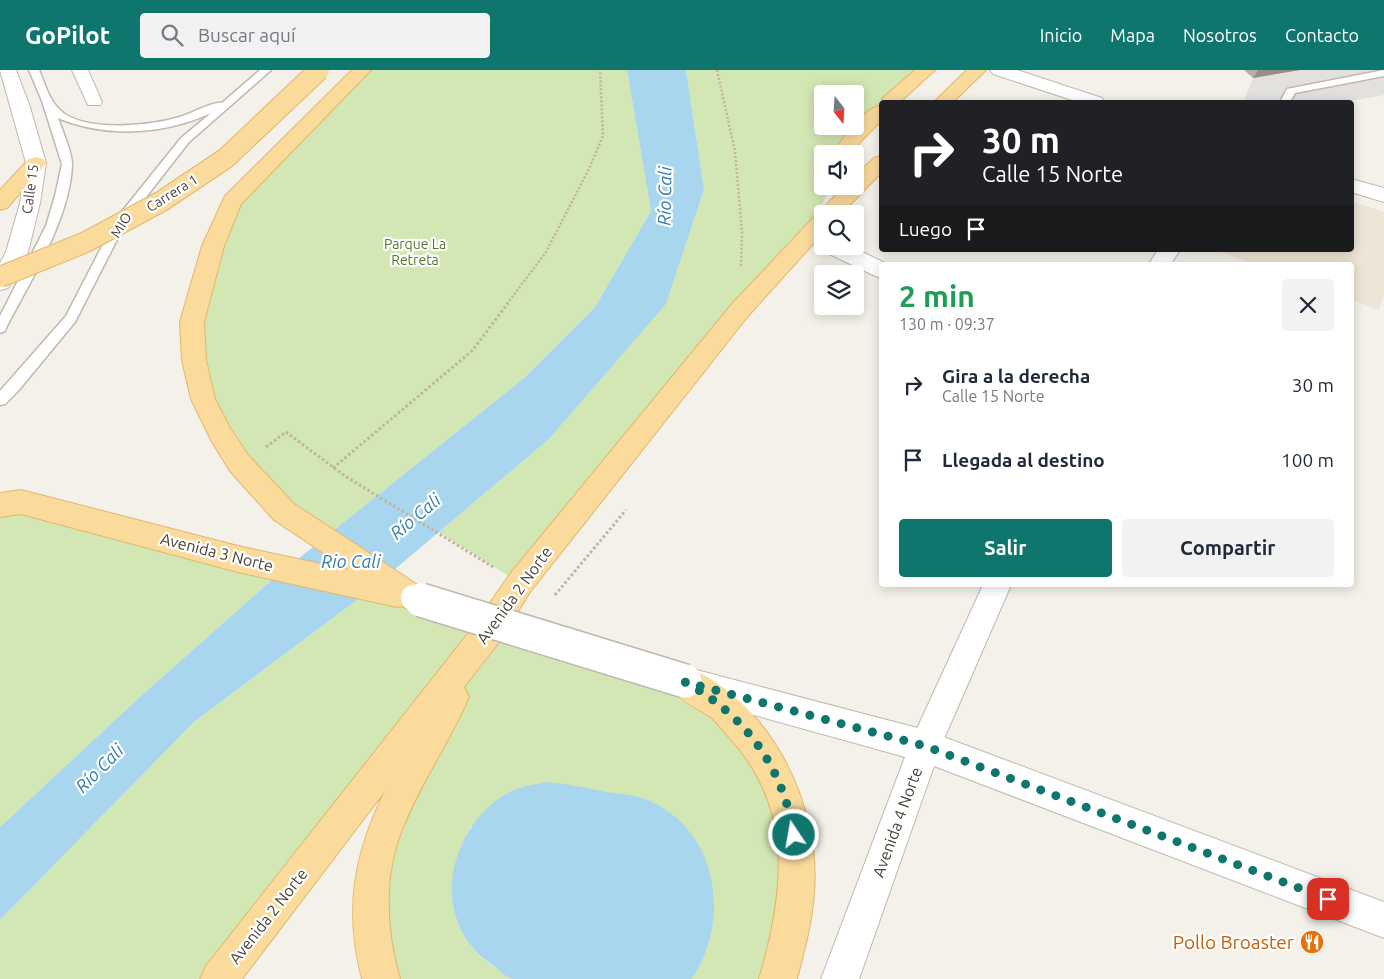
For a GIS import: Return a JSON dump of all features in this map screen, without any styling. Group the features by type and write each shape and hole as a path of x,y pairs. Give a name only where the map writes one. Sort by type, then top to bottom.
{"main road":[{"name":"Carrera 1","path":"0,277 86,242 162,201 226,158 319,70"},
{"path":"362,70 232,201 213,246 192,322 194,360 203,399 221,435 239,463 284,512 414,598"},
{"path":"892,100 926,70"},
{"path":"945,100 976,70"},
{"path":"848,145 851,139 879,113"},
{"path":"0,203 36,163"},
{"path":"838,205 879,164"},
{"name":"Avenida 2 Norte","path":"219,979 488,632 520,583 740,310 814,242"},
{"name":"Avenida 3 Norte","path":"11,503 238,559 414,598"},
{"path":"381,979 375,952 371,911 376,862 384,830 488,632"},
{"path":"685,682 723,706 741,723 771,766 783,792 792,820 797,851 798,882 795,915 790,940 778,979"}],"street":[{"name":"Calle 15","path":"0,282 17,252 30,202 36,163 22,107 7,70"},
{"path":"80,70 94,102"},
{"path":"999,70 1089,100"},
{"path":"1354,185 1384,195"},
{"path":"855,255 879,269"},
{"name":"Avenida 4 Norte","path":"840,979 925,746 996,587"},
{"path":"414,598 685,682 925,746 1384,920"}],"lane":[{"path":"0,328 52,226 61,196 67,164 47,101 34,70"},
{"name":"MIO","path":"0,400 14,387 71,319 120,222 185,140 266,70"},
{"path":"1286,100 1291,91 1384,73"},
{"path":"47,101 60,115 82,125 120,128 146,127 181,120 214,108 240,92"}],"path":[{"path":"333,468 472,351 546,252 589,169 603,136 600,70"},
{"path":"717,70 735,151 742,232 740,310"},
{"path":"264,448 286,432 345,476 494,568"},
{"path":"553,598 626,510"}],"shaded area":[{"path":"1300,70 1384,70 1384,95 1354,100 1244,100 1253,78"},
{"path":"1354,202 1384,212 1384,293 1379,310 1354,301 1354,262 1248,262 1220,252 1354,252"}],"green space":[{"name":"Parque La Retreta","path":"366,70 627,70 651,211 595,307 524,378 327,536 239,463 194,360 232,201"},
{"path":"686,70 926,70 884,100 879,100 879,113 864,127 864,85 814,85 814,135 855,135 848,145 814,145 814,195 826,195 822,205 814,205 814,224 809,236 520,583 439,532 548,440 704,189"},
{"path":"0,505 273,579 142,695 0,827"},
{"path":"369,591 685,681 783,792 778,979 691,979 707,947 714,915 471,826 457,860 453,877 452,894 454,910 459,927 468,942 481,957 513,979 381,979 372,888 486,636 219,979 0,979 0,920 194,722"}],"water":[{"name":"Rio Cali","path":"627,70 686,70 704,189 666,304 548,440 369,591 194,722 0,920 0,827 142,695 273,579 524,378 595,307 651,211"},
{"path":"547,782 643,798 663,808 688,829 704,856 713,887 714,904 713,922 705,953 691,979 513,979 501,972 471,946 459,925 453,902 452,878 458,854 469,831 484,811 509,792"}],"place":[{"name":"Pollo Broaster","path":"1312,942"}],"route":[{"path":"794,835 792,820 783,792 771,766 756,743 741,723 723,706 704,692 685,682 925,746 1328,899"}],"water label":[{"name":"Río Cali","path":"664,196"},
{"name":"Río Cali","path":"415,516"},
{"name":"Río Cali","path":"99,768"}]}
